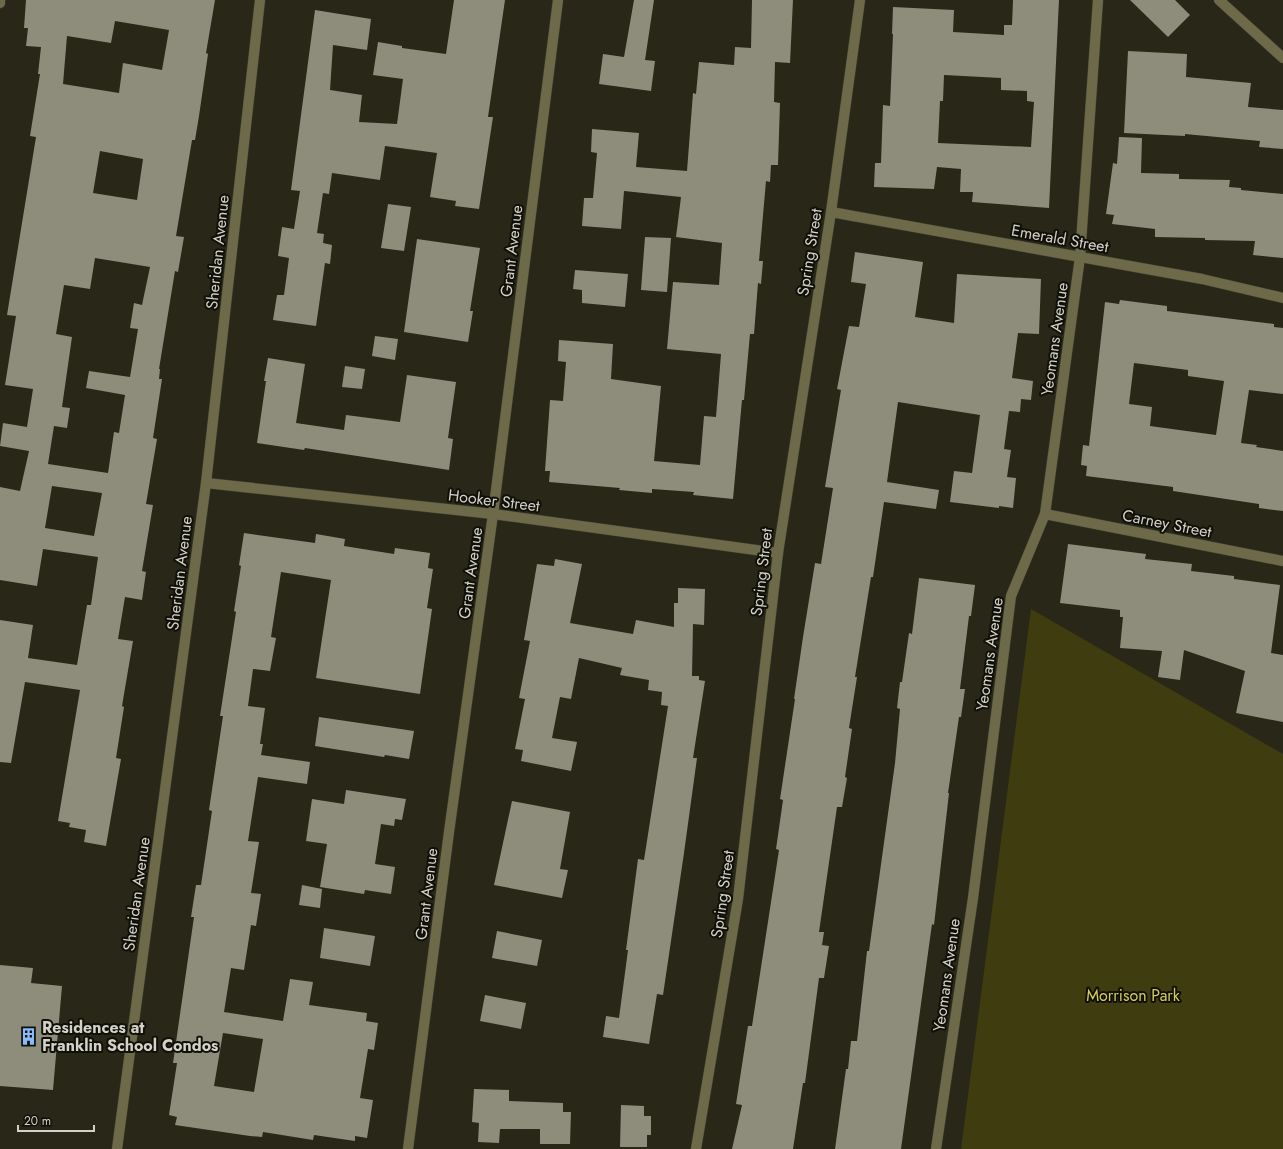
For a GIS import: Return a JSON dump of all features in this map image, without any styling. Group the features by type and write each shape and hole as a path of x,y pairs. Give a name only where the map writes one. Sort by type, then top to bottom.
{"street":[{"name":"Sheridan Avenue","path":"117,1149 206,483 260,0"},
{"name":"Grant Avenue","path":"408,1149 449,832 493,514 558,0"},
{"name":"Spring Street","path":"696,1149 738,899 778,553 831,212 860,0"},
{"name":"Yeomans Avenue","path":"936,1149 973,898 1011,596 1046,514 1080,257 1098,0"},
{"path":"1219,0 1283,58"},
{"name":"Emerald Street","path":"831,212 1202,279 1283,298"},
{"name":"Hooker Street","path":"206,483 493,514 778,553"},
{"name":"Carney Street","path":"1046,514 1283,561"}],"green space":[{"name":"Morrison Park","path":"1031,609 1283,754 1283,1149 961,1149"}],"building":[{"path":"26,0 215,0 206,53 208,54 199,116 195,140 192,140 176,236 184,237 178,272 175,271 159,369 159,379 162,379 153,438 157,439 146,504 153,505 142,571 146,572 142,600 125,597 118,639 133,641 122,706 124,707 116,758 121,759 106,846 84,842 86,830 69,827 70,823 58,821 80,690 25,682 11,763 0,762 0,620 33,625 28,658 77,665 87,605 91,605 98,557 43,549 37,586 0,580 0,487 20,491 29,451 0,446 3,423 27,427 33,389 5,385 16,316 7,315 36,137 30,136 40,74 38,74 41,47 26,46 28,28 24,28","holes":["115,21 169,30 162,70 123,63 119,93 63,84 67,36 111,43","100,151 143,159 137,200 93,193","95,258 150,267 142,305 134,303 130,328 138,329 130,377 89,371 86,388 125,395 119,433 114,432 108,473 48,464 54,426 67,428 70,408 62,407 72,337 56,334 64,285 90,289","52,486 102,493 94,536 45,528"]},
{"path":"454,0 505,0 488,117 493,117 479,209 455,206 456,201 430,197 437,153 385,146 380,180 332,173 329,194 323,193 317,233 324,234 323,243 332,245 330,264 325,263 316,326 273,320 277,295 284,295 289,258 278,256 282,227 294,229 300,191 291,190 315,10 371,19 367,50 333,45 330,90 362,95 359,122 397,124 403,79 373,75 378,42 402,46 402,48 446,54"},
{"path":"634,0 654,0 645,60 655,61 651,91 599,84 603,54 624,57"},
{"path":"752,0 793,0 790,63 775,62 774,102 780,103 778,165 771,165 770,182 766,181 759,261 763,261 761,284 758,283 754,334 750,334 733,499 693,495 694,492 652,489 652,493 619,490 620,488 549,482 550,471 545,471 550,400 563,401 566,362 558,361 559,340 613,344 611,379 661,386 654,461 700,465 704,416 716,417 721,354 667,349 673,282 719,285 722,243 676,237 681,197 624,191 621,229 582,226 584,198 593,198 597,153 591,152 592,129 639,133 636,167 687,171 693,93 696,94 699,62 734,65 735,47 751,48"},
{"path":"1013,0 1059,0 1049,208 972,202 973,192 960,192 961,169 937,167 934,189 874,187 875,163 881,163 883,105 890,106 893,7 954,10 953,32 1004,35 1004,25 1012,25","holes":["944,75 1001,78 1001,90 1027,91 1027,101 1034,102 1031,147 938,143 940,101 943,101"]},
{"path":"1130,0 1175,0 1190,15 1168,37"},
{"path":"1128,51 1187,54 1186,77 1251,83 1248,107 1283,110 1283,149 1259,147 1260,141 1185,134 1185,136 1124,133"},
{"path":"1119,137 1142,138 1141,173 1179,174 1179,179 1230,180 1229,187 1241,188 1241,190 1283,194 1283,258 1253,255 1255,241 1155,237 1155,229 1112,224 1114,215 1106,214 1113,163 1117,164"},
{"path":"388,204 411,207 404,251 381,248"},
{"path":"645,237 671,238 667,292 641,290"},
{"path":"417,239 480,248 470,311 473,311 468,342 404,332"},
{"path":"855,252 923,262 915,317 954,323 957,274 1041,279 1039,334 1018,333 1012,378 1033,381 1031,400 1021,399 1020,412 1009,411 1004,449 1011,450 1007,477 1016,478 1013,508 999,506 999,508 950,502 954,471 972,473 980,415 898,402 887,482 939,490 936,509 884,502 873,577 871,577 855,677 857,677 849,728 852,729 845,777 847,778 842,807 837,807 819,932 824,932 822,945 829,946 824,978 819,978 805,1083 803,1083 793,1149 732,1149 742,1105 736,1104 748,1026 752,1026 779,850 776,849 783,800 780,799 803,637 815,563 821,564 833,488 825,487 841,390 837,389 849,326 859,327 866,284 851,282"},
{"path":"575,270 628,274 625,307 582,303 582,290 573,289"},
{"path":"1120,300 1167,306 1167,311 1274,324 1274,327 1283,328 1283,394 1249,390 1241,443 1283,451 1283,511 1259,508 1259,504 1173,491 1173,487 1086,476 1087,466 1081,465 1083,445 1089,446 1105,302 1119,304","holes":["1134,363 1188,370 1188,376 1224,381 1216,435 1150,426 1152,407 1129,404"]},
{"path":"375,336 398,339 395,360 372,356"},
{"path":"268,358 305,364 296,423 344,430 346,415 400,422 407,375 456,382 448,438 453,439 449,470 305,448 304,450 257,443"},
{"path":"345,366 365,369 362,389 342,387"},
{"path":"244,533 315,543 316,534 345,539 344,546 394,554 395,548 430,553 428,568 433,569 427,608 432,609 420,694 316,678 331,580 281,572 271,637 276,638 270,671 253,669 248,706 265,708 260,744 263,744 261,755 310,762 307,784 258,777 248,841 259,842 251,893 261,894 256,926 251,925 244,970 231,968 224,1012 283,1021 290,979 313,982 309,1005 367,1013 366,1021 378,1023 374,1050 368,1049 360,1098 373,1100 367,1138 355,1136 355,1141 314,1135 313,1140 263,1132 262,1137 250,1136 175,1125 177,1117 169,1115 177,1063 173,1063 194,917 191,917 196,885 201,885 212,811 209,810 223,716 220,716 236,612 234,611 241,566 239,565","holes":["223,1033 263,1039 254,1092 214,1086"]},
{"path":"1068,544 1146,554 1145,559 1192,564 1191,571 1234,576 1234,579 1280,585 1271,653 1283,655 1283,722 1236,713 1245,671 1184,650 1180,680 1158,677 1162,651 1120,648 1123,617 1120,617 1120,610 1060,603"},
{"path":"555,559 582,564 570,623 633,634 636,620 674,627 674,603 678,603 678,588 705,589 704,625 693,624 692,676 699,676 699,680 705,681 693,758 697,758 663,995 657,994 649,1044 603,1037 606,1016 619,1018 638,859 644,860 668,706 661,705 662,692 648,690 649,680 620,675 622,668 579,658 571,699 560,697 552,738 577,742 571,771 521,761 523,750 515,749 525,699 519,698 530,641 524,640 537,564 554,566"},
{"path":"919,578 975,585 971,616 969,616 960,689 965,689 961,717 959,717 948,793 934,925 932,924 901,1149 835,1149 851,1041 857,1041 867,951 869,951 895,763 900,709 897,708 900,682 902,682 909,633 912,634"},
{"path":"319,717 414,731 409,759 385,755 384,757 315,746"},
{"path":"346,790 406,799 402,820 395,819 394,826 381,824 375,864 395,867 391,894 365,890 364,894 320,887 327,844 306,841 312,799 344,804"},
{"path":"512,801 570,812 560,869 568,870 562,898 494,885"},
{"path":"302,885 322,889 320,908 299,905"},
{"path":"324,928 375,936 370,966 320,958"},
{"path":"497,931 542,940 537,966 492,958"},
{"name":"Residences at Franklin School Condos","path":"0,965 33,968 31,983 62,986 53,1090 0,1086"},
{"path":"485,995 526,1003 521,1029 480,1021"},
{"path":"474,1089 509,1090 509,1101 563,1103 563,1112 571,1112 570,1144 540,1144 540,1129 500,1129 499,1143 478,1142 479,1123 472,1122"},
{"path":"621,1105 644,1106 644,1116 651,1116 651,1135 647,1135 647,1147 620,1147"}],"place":[{"name":"Residences at Franklin School Condos","path":"29,1036"}]}
